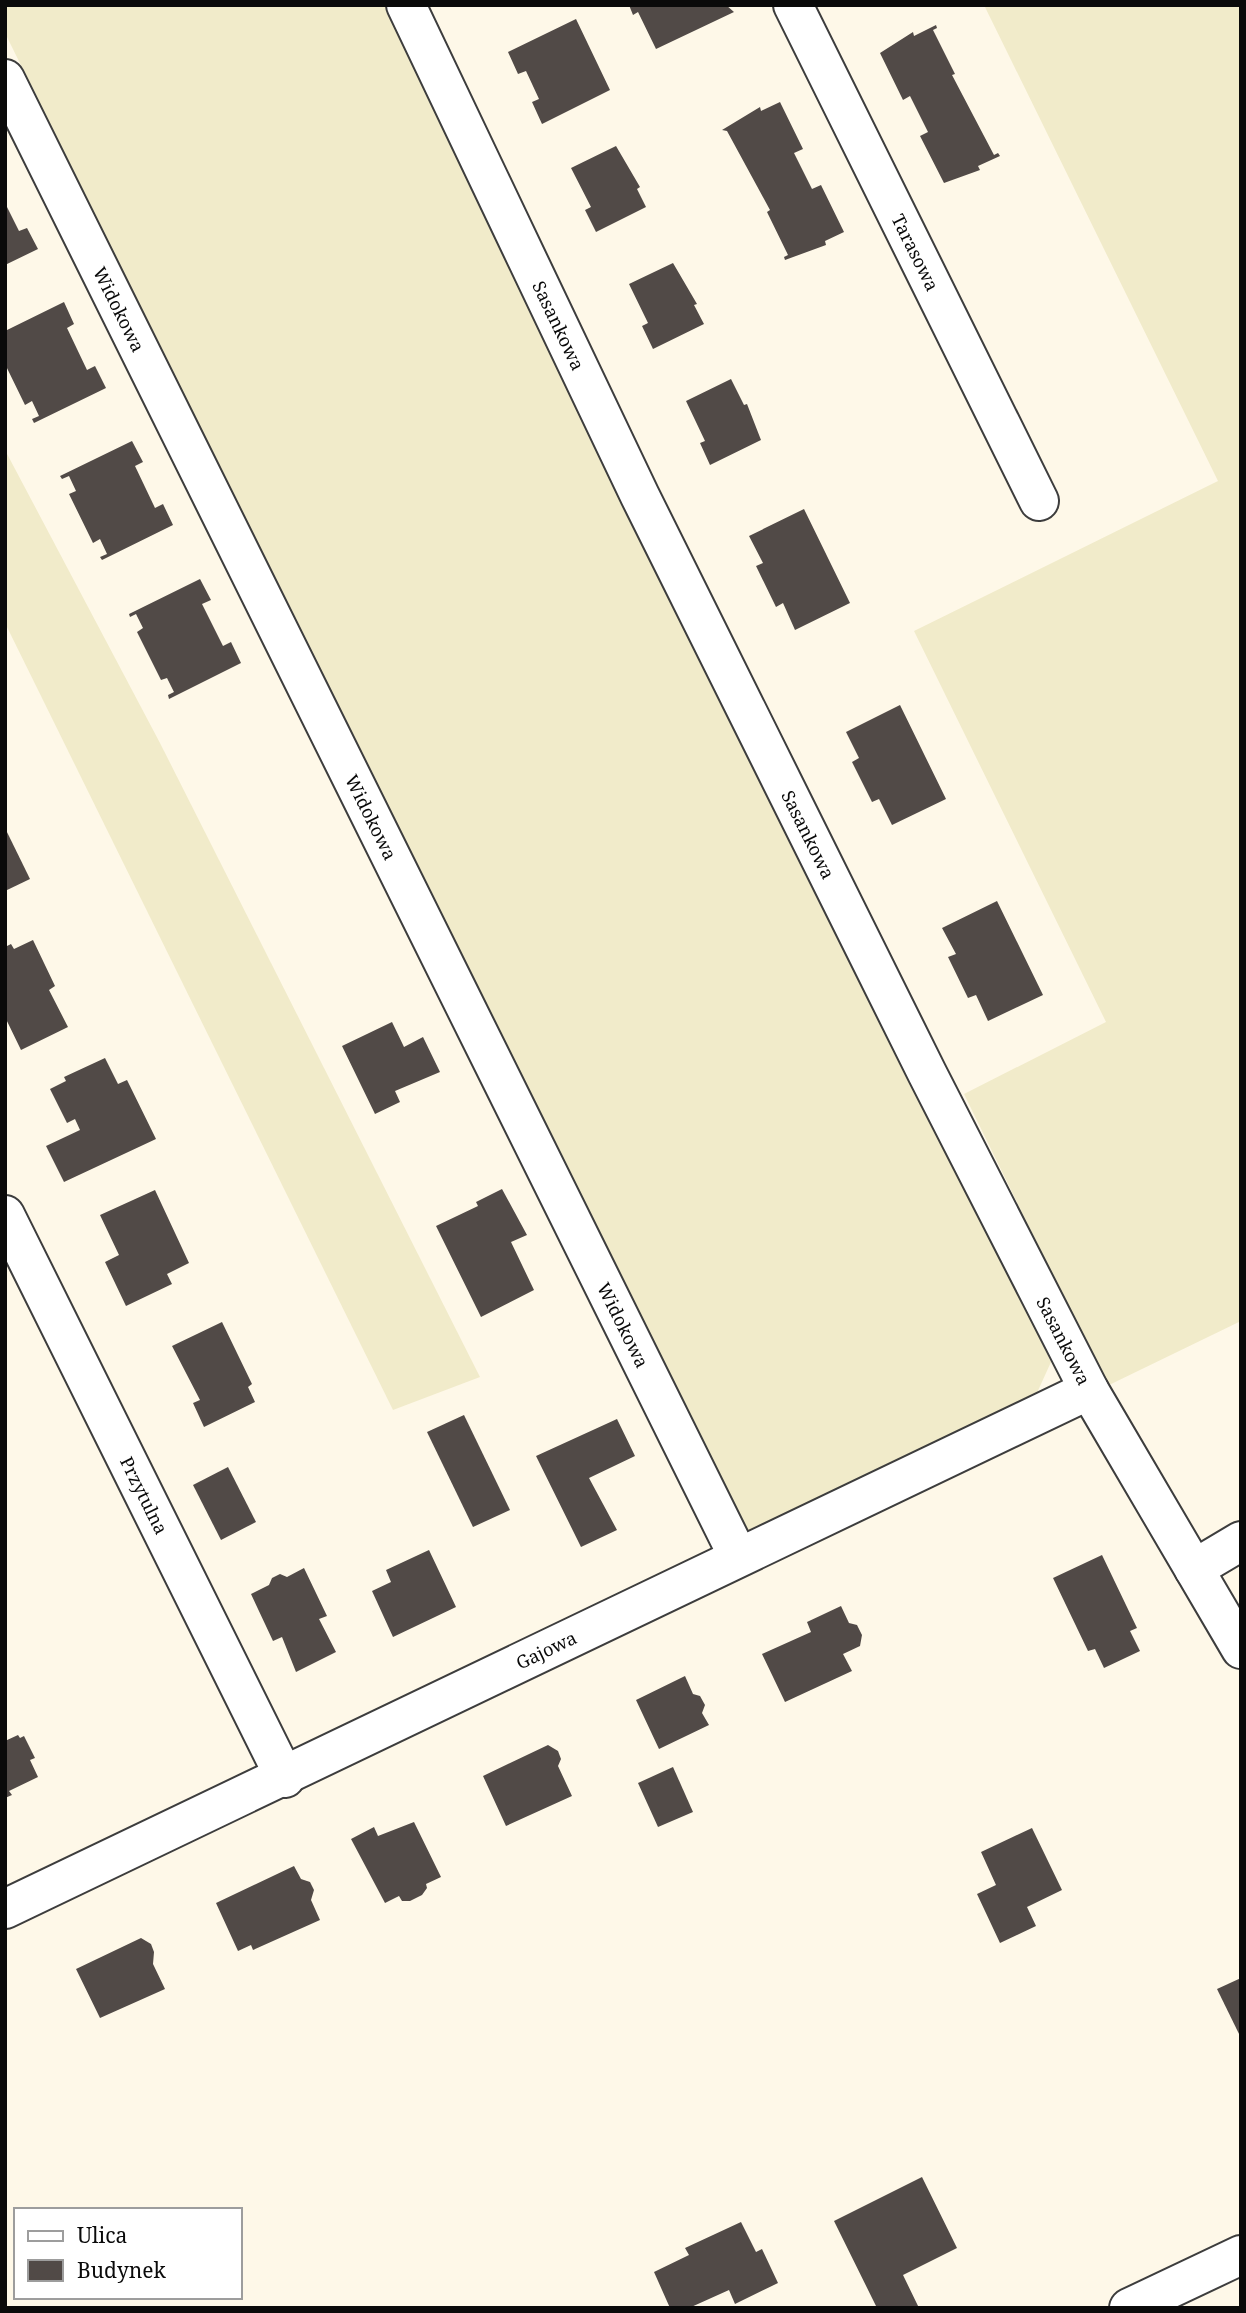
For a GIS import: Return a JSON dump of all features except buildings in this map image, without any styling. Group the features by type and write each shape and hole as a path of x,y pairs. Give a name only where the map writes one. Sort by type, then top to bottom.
{"street":[{"name":"Sasankowa","path":"407,5 640,496 867,956 1089,1390 1241,1649"},
{"name":"Tarasowa","path":"793,5 1039,501"},
{"name":"Widokowa","path":"5,79 738,1556"},
{"name":"Przytulna","path":"5,1215 285,1778"},
{"name":"Gajowa","path":"5,1909 285,1778 738,1556 1089,1390"},
{"path":"1194,1569 1241,1541"},
{"path":"1129,2308 1241,2255"}],"shaded area":[{"path":"5,5 393,5 1051,1362 1036,1395 747,1532 5,33"},
{"path":"984,5 1241,5 1241,1321 1107,1386 964,1094 1106,1022 914,631 1218,481"},
{"path":"5,450 160,743 480,1377 393,1410 5,623"}]}
